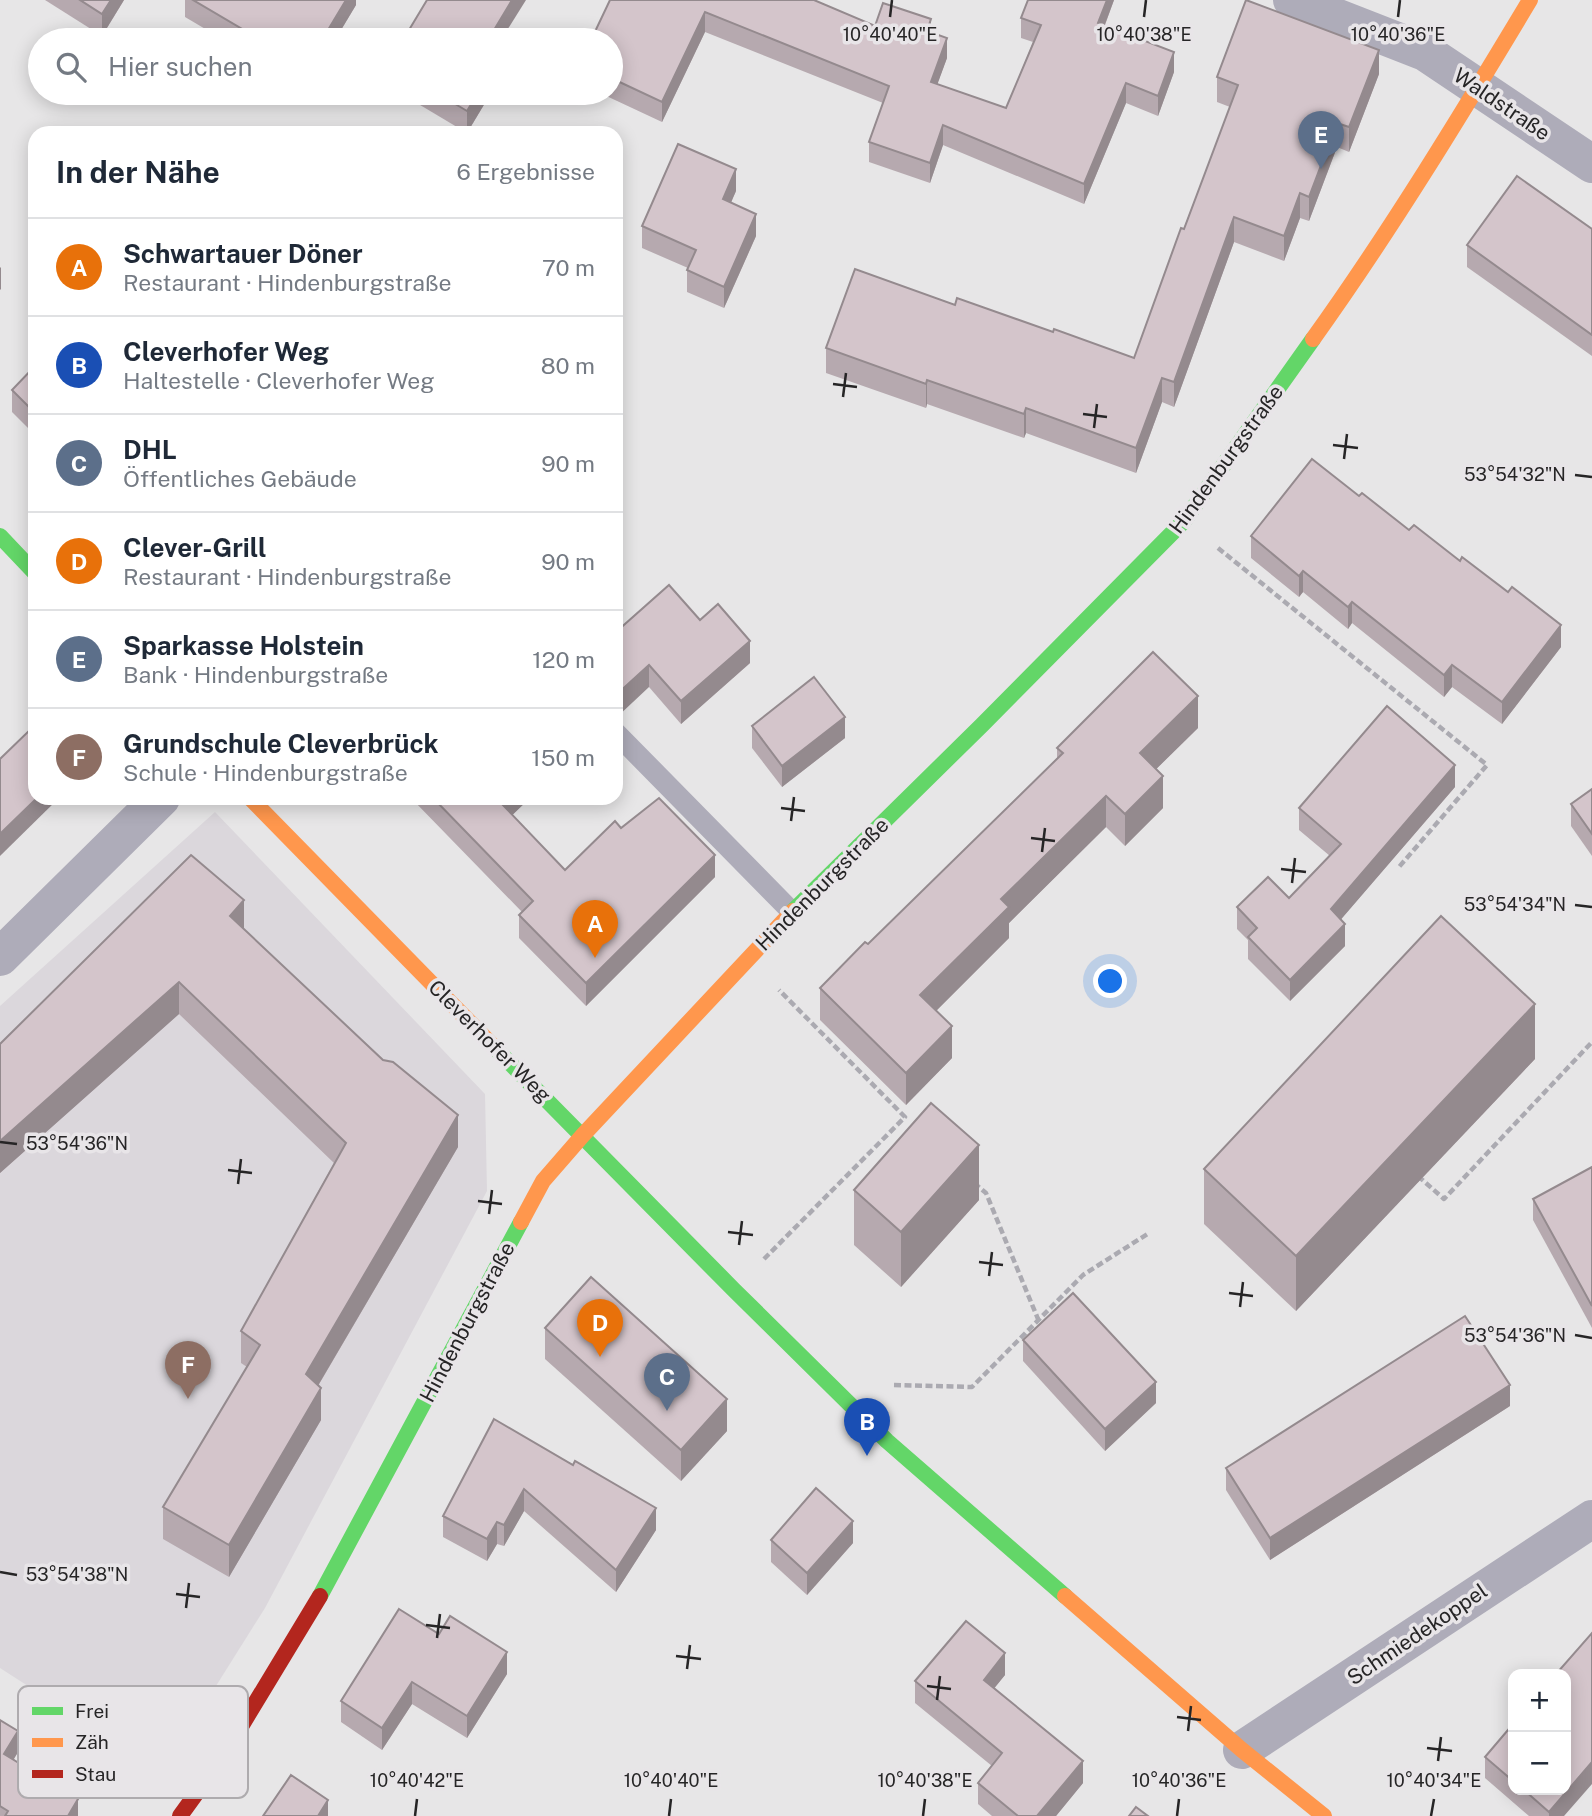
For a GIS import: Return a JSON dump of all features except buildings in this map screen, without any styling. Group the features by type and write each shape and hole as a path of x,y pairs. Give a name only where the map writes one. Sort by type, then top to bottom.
{"street":[{"name":"Waldstraße","path":"1292,0 1425,52 1592,164"},
{"name":"Hindenburgstraße","path":"248,1716 311,1613 543,1181 792,912 1184,521 1354,282 1530,0"},
{"path":"0,536 28,566"},
{"path":"0,957 154,805"},
{"name":"Cleverhofer Weg","path":"257,805 734,1290 887,1441 1242,1750 1324,1816"},
{"name":"Schmiedekoppel","path":"1242,1750 1592,1518"},
{"name":"Hindenburgstraße","path":"180,1816 193,1798"}],"lane":[{"path":"623,740 792,912"}],"path":[{"path":"1184,521 1487,765 1399,867"},
{"path":"734,1290 905,1117 748,958"},
{"path":"1415,1174 1444,1199 1592,1042"},
{"path":"966,1174 986,1194 1038,1319"},
{"path":"829,1383 972,1387 1083,1275 1149,1233"}],"shaded area":[{"path":"215,812 485,1094 487,1191 265,1608 216,1686 28,1686 0,1668 0,1006"}],"traffic: fast":[{"path":"793,911 1184,521 1313,339"},
{"path":"0,536 28,566"},
{"path":"496,1049 887,1441 1065,1596"},
{"path":"320,1596 521,1222"}],"traffic: slow":[{"path":"1313,339 1398,214 1530,0"},
{"path":"257,805 496,1049"},
{"path":"521,1222 543,1181 583,1135 793,911"},
{"path":"1065,1596 1242,1750 1324,1816"}],"traffic: jam":[{"path":"248,1715 320,1596"},
{"path":"180,1816 193,1798"}],"place":[{"name":"Sparkasse Holstein","path":"1321,169"},
{"name":"Schwartauer Döner","path":"595,958"},
{"name":"Clever-Grill","path":"600,1357"},
{"name":"Grundschule Cleverbrück","path":"188,1399"},
{"name":"DHL","path":"667,1411"},
{"name":"Cleverhofer Weg","path":"867,1456"}]}
